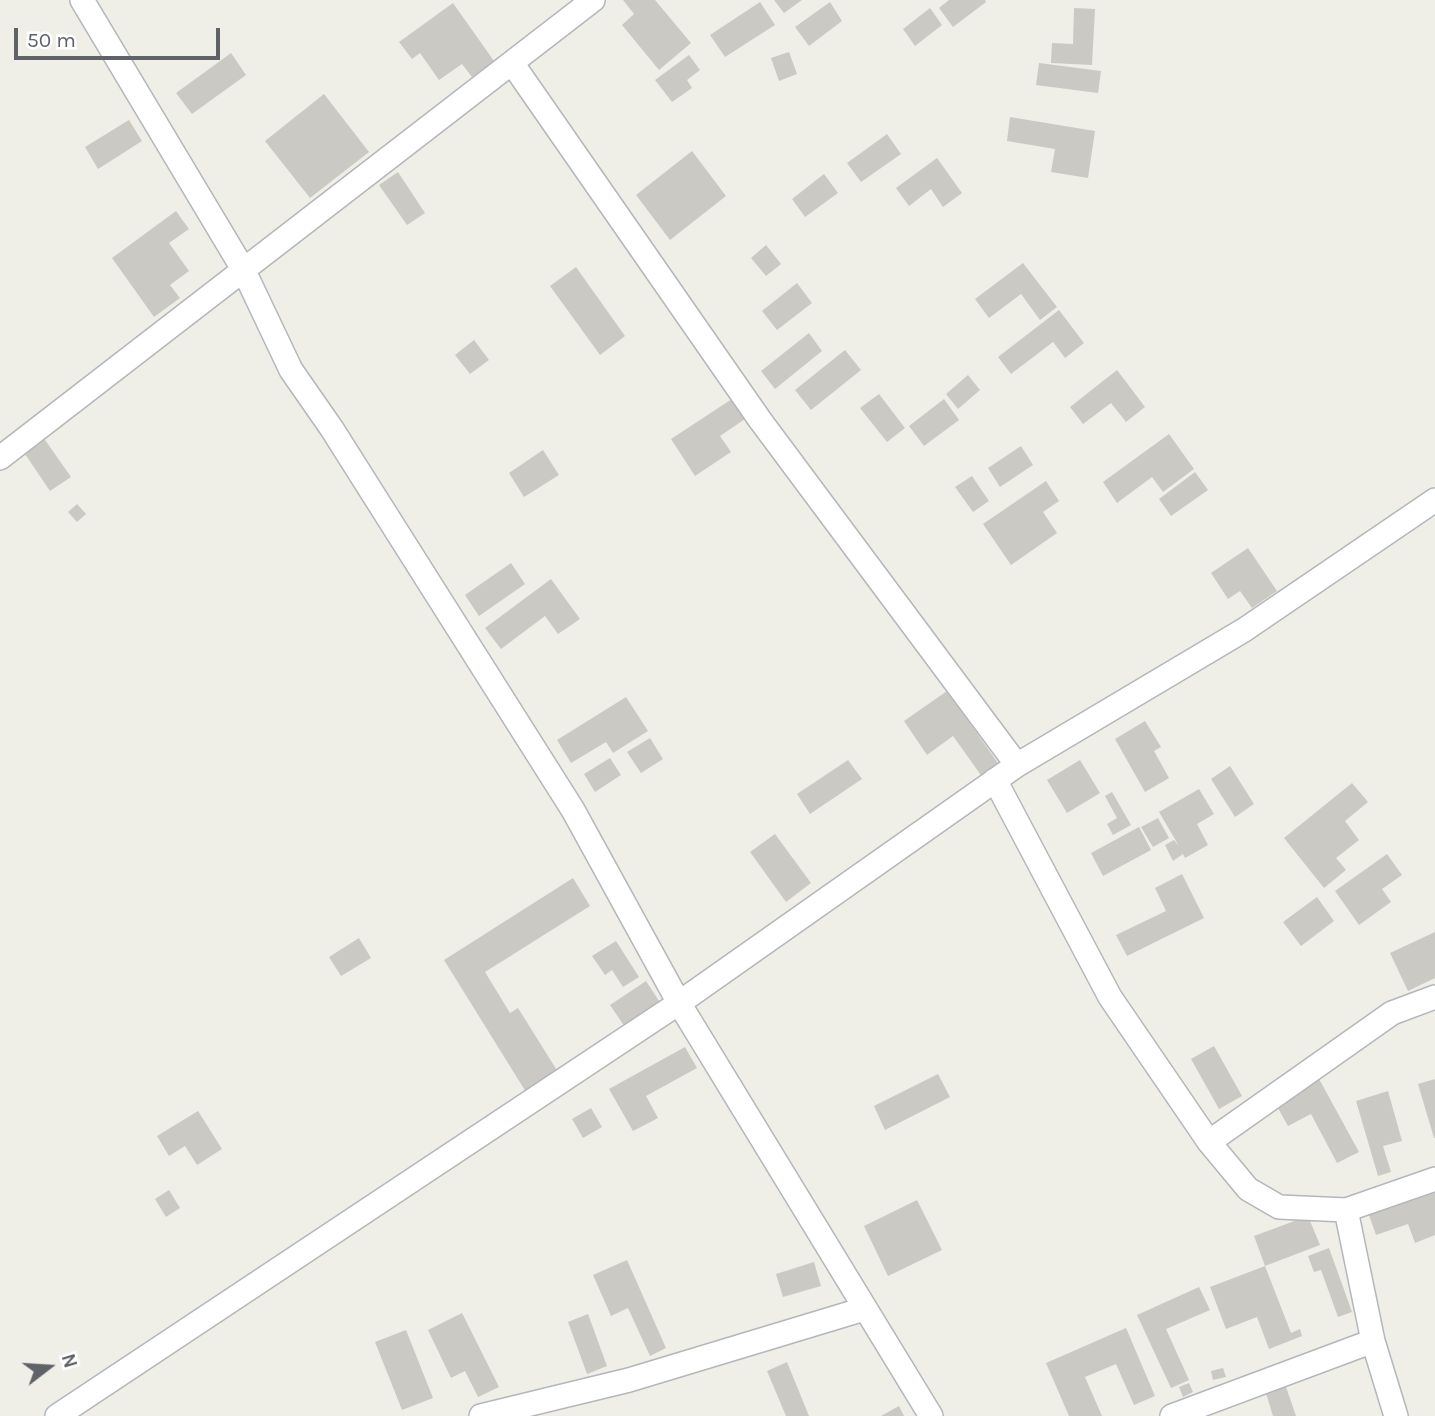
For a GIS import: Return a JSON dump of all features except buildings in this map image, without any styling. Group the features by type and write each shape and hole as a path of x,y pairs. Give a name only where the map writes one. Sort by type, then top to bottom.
{"street":[{"path":"82,0 243,269 291,370 332,429 573,810 679,1003 931,1416"},
{"path":"0,458 593,0"},
{"path":"512,63 760,420 1017,765"},
{"path":"57,1416 679,1003 995,779 1244,630 1435,500"},
{"path":"995,779 1110,997 1209,1142 1248,1189 1279,1207 1346,1210 1435,1180"},
{"path":"1209,1142 1392,1013 1435,997"},
{"path":"1346,1210 1373,1341 1396,1416"},
{"path":"481,1416 629,1380 864,1309"},
{"path":"1172,1416 1373,1341"}]}
